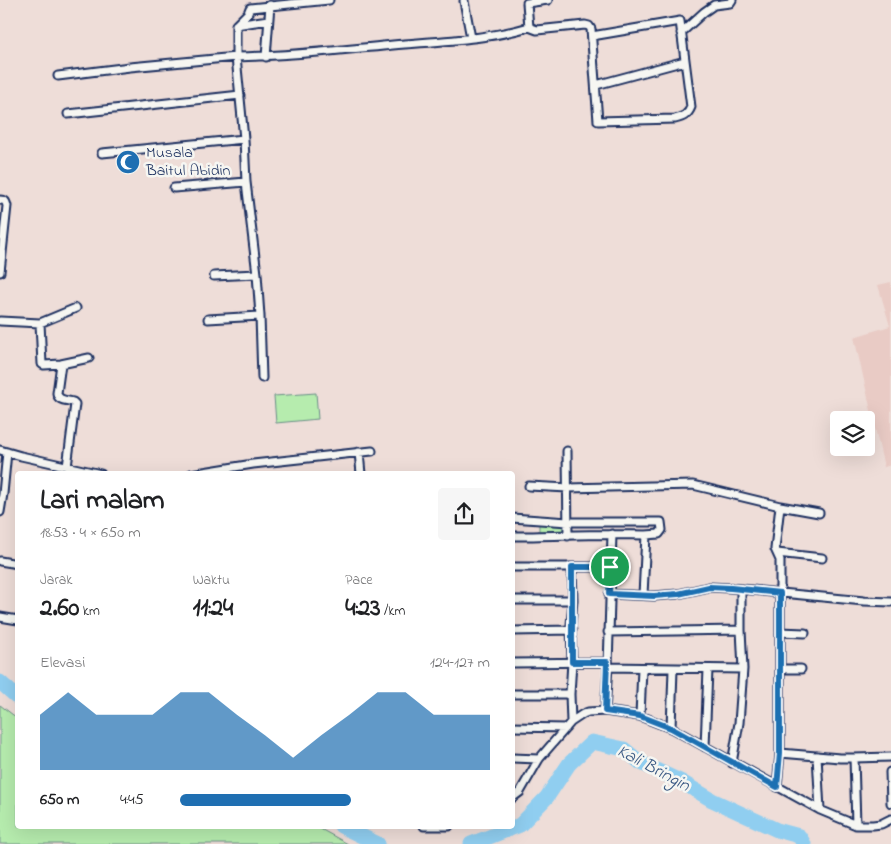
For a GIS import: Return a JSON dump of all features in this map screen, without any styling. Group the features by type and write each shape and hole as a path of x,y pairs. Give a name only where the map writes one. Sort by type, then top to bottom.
{"street":[{"path":"262,378 257,274 246,182 236,58 236,25 248,13 250,8 328,0"},
{"path":"529,27 527,2 548,0"},
{"path":"681,32 714,5 730,3 732,0"},
{"path":"464,1 471,38"},
{"path":"266,57 270,5"},
{"path":"236,25 268,20"},
{"path":"58,76 130,67 266,57 471,38 495,35 529,27 537,30 589,26 592,36 598,121 675,119 687,114 691,107 680,21 592,36"},
{"path":"596,85 685,61"},
{"path":"68,114 240,95"},
{"path":"102,153 244,139"},
{"path":"174,188 246,182"},
{"path":"0,272 7,206 6,202 2,200"},
{"path":"214,276 257,274"},
{"path":"0,321 40,323 76,308"},
{"path":"208,319 260,316"},
{"path":"40,323 42,364 61,364 89,358"},
{"path":"61,364 58,397 75,404 68,467"},
{"path":"0,512 4,451 87,471"},
{"path":"209,471 372,451"},
{"path":"568,451 568,536"},
{"path":"359,452 361,471"},
{"path":"529,486 568,488 693,485 780,506 819,513"},
{"path":"777,787 780,753 780,560 775,549 780,506"},
{"path":"515,518 568,522 662,522 660,534 515,536"},
{"path":"605,522 608,534 610,567 605,711"},
{"path":"643,595 646,535"},
{"path":"777,553 822,558"},
{"path":"0,561 15,564"},
{"path":"515,567 610,567"},
{"path":"569,725 572,662 572,567"},
{"path":"609,594 654,596 678,594 709,587 891,602"},
{"path":"732,763 743,669 740,630 741,589"},
{"path":"515,600 573,600"},
{"path":"0,617 15,620"},
{"path":"515,631 572,630"},
{"path":"608,632 740,630"},
{"path":"780,632 805,633"},
{"path":"515,663 572,662 642,668 743,669"},
{"path":"640,716 642,668"},
{"path":"671,728 673,669"},
{"path":"705,747 708,669"},
{"path":"780,669 801,669"},
{"path":"515,694 570,694"},
{"path":"515,796 520,792 539,760 569,725 588,712 605,711 640,716 671,728 820,810 856,825 873,826 891,819"},
{"path":"515,727 569,725"},
{"path":"780,753 840,758 891,757"},
{"path":"817,756 820,810"},
{"path":"515,758 539,760"},
{"path":"854,758 856,825"},
{"path":"890,772 891,803"}],"shaded area":[{"path":"891,282 891,465 884,467 875,428 875,411 871,411 854,337 890,326 878,285"}],"green space":[{"path":"316,393 318,419 276,423 274,396"},
{"path":"564,523 564,534 539,534 539,524"},
{"path":"0,705 15,716 15,829 320,829 348,844 0,844"}],"waterway":[{"name":"Kali Bringin","path":"0,682 15,695"},
{"name":"Kali Bringin","path":"515,827 520,825 547,797 569,764 592,742 624,749 641,763 680,781 712,800 777,830 799,836 804,844"},
{"name":"Kali Bringin","path":"347,829 378,844"},
{"name":"Kali Bringin","path":"471,844 510,829"}],"place":[{"name":"Musala Baitul Abidin","path":"128,162"}],"route":[{"path":"572,567 610,567 609,594 654,596 678,594 709,587 780,593 780,753 777,787 671,728 640,716 605,711 607,662 572,662 572,567"}]}
